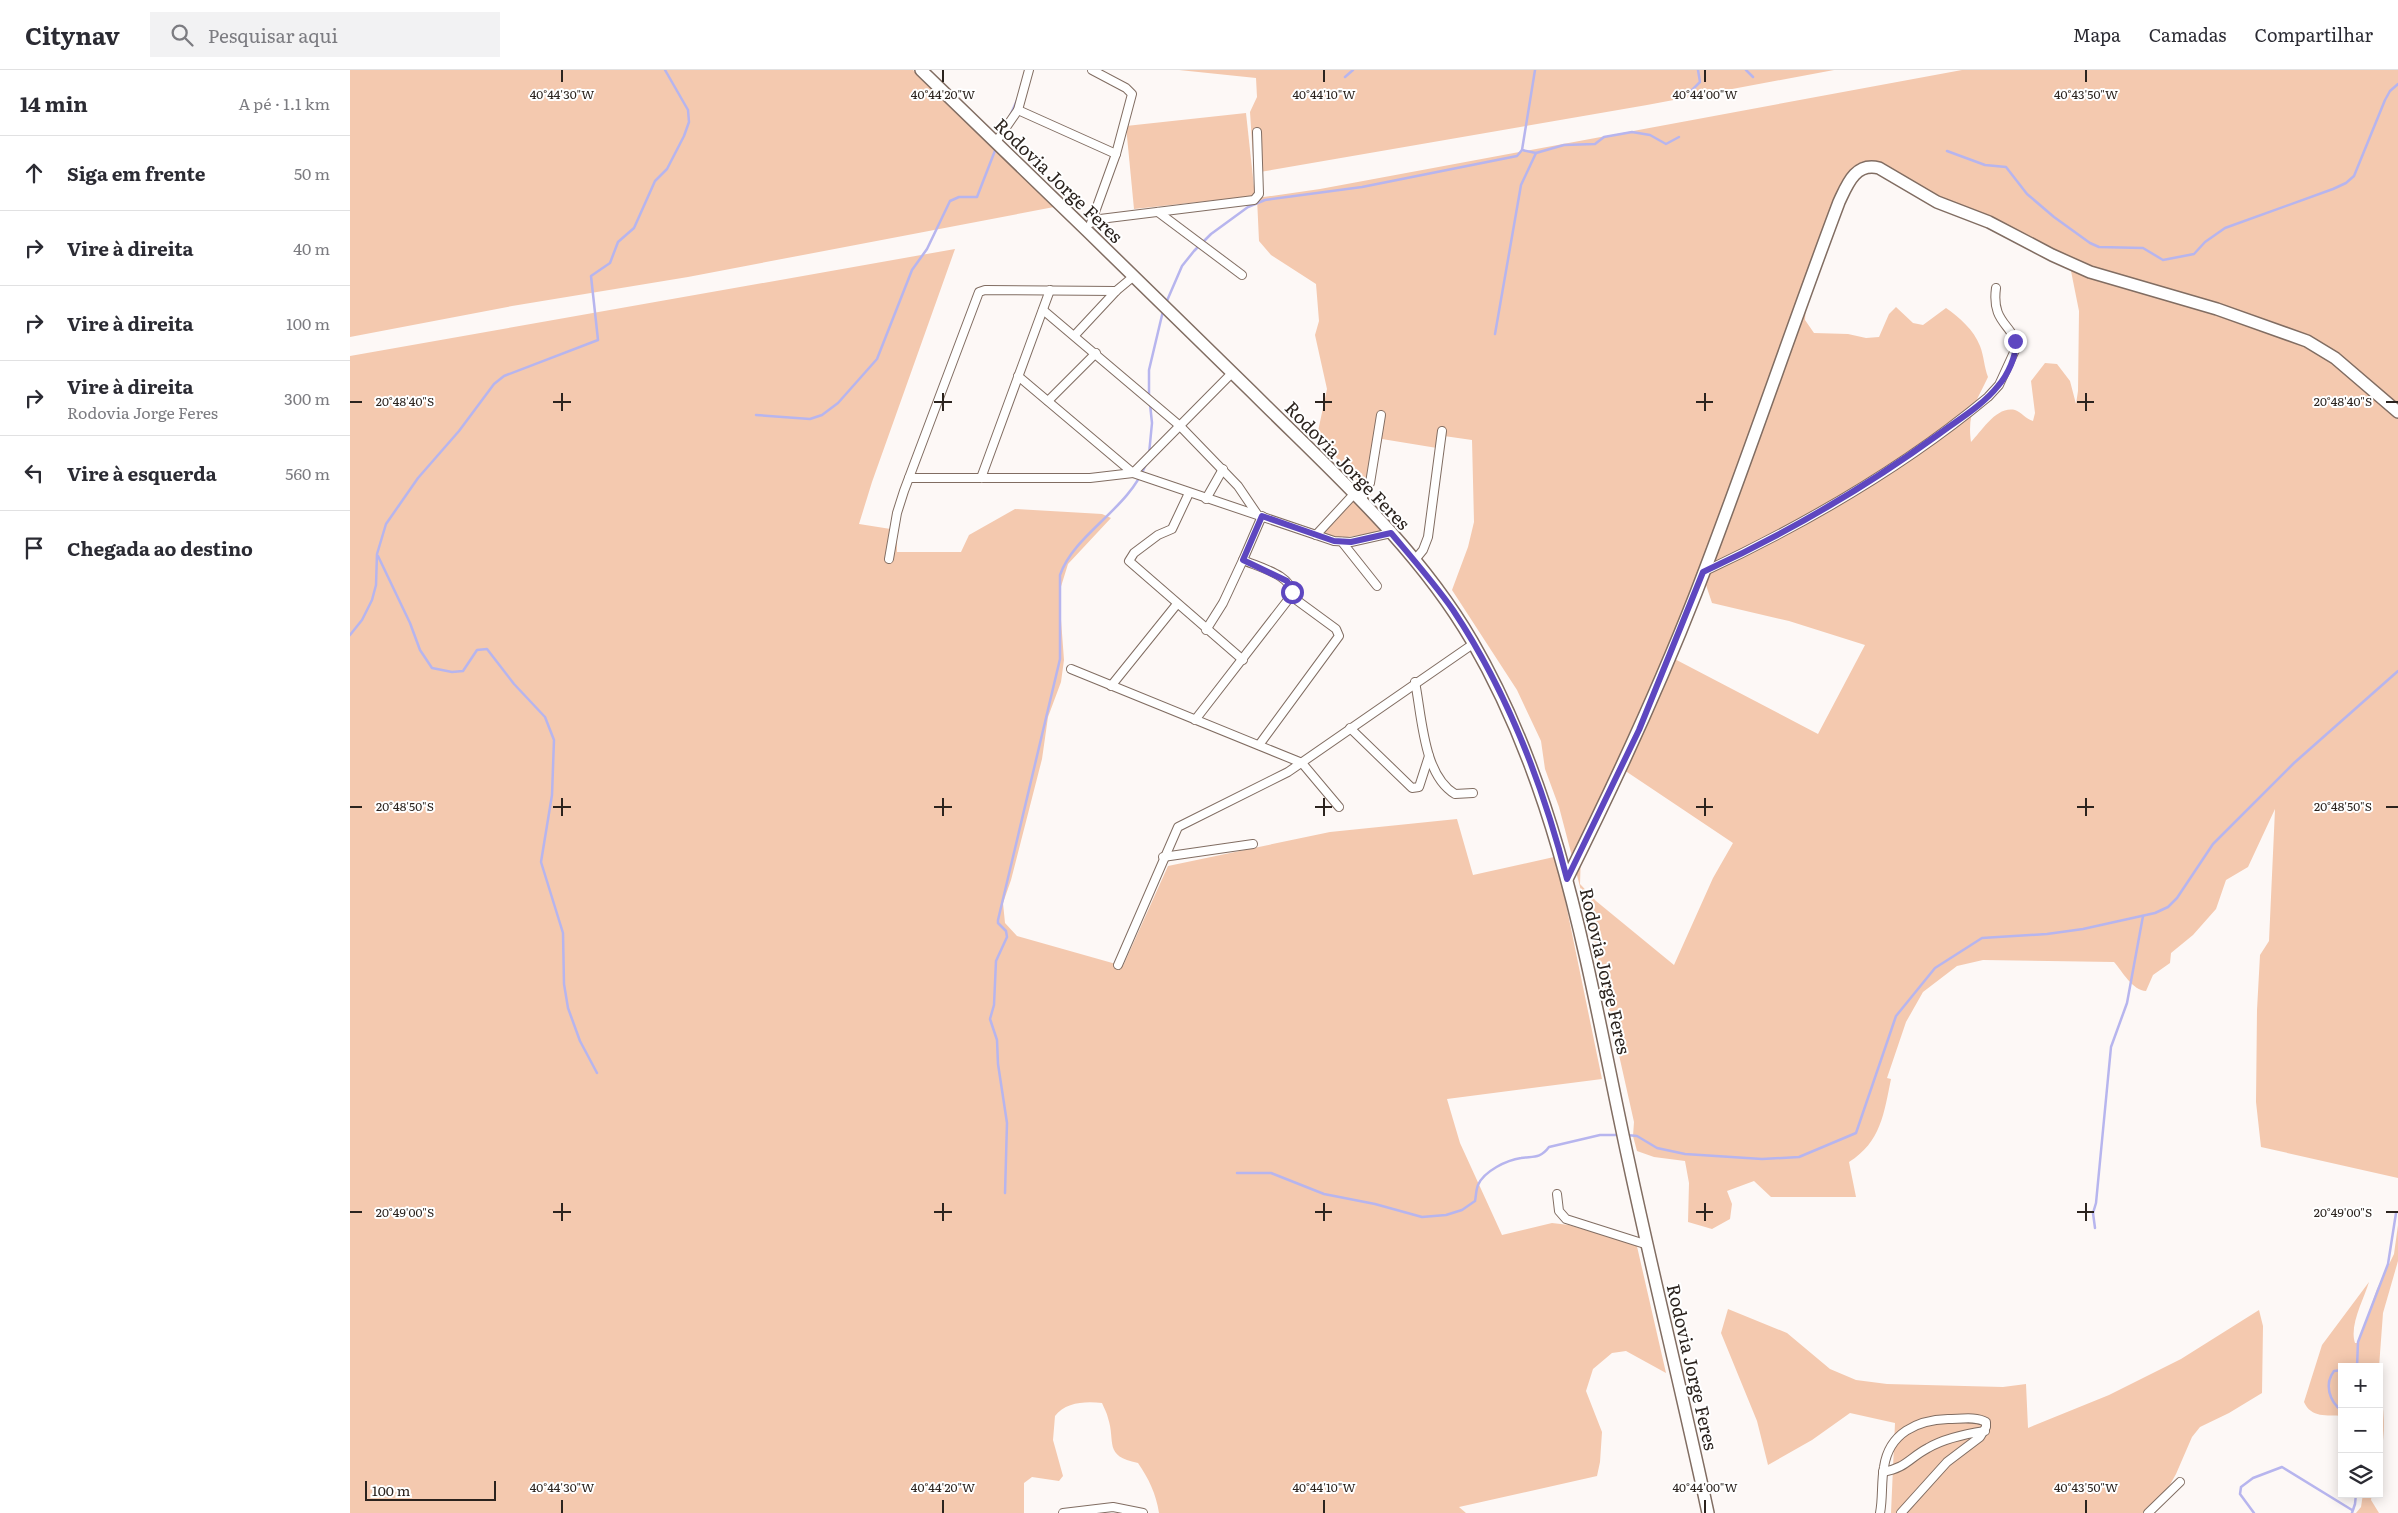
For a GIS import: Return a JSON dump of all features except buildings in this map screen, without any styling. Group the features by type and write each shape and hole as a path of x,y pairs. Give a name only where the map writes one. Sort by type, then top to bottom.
{"main road":[{"name":"Rodovia Jorge Feres","path":"921,70 1134,276 1358,498 1391,533 1453,610 1474,644 1505,703 1532,767 1551,820 1567,879 1606,1045 1648,1245 1708,1513"},
{"path":"1567,879 1639,730 1703,572 1839,202 1854,174 1868,166 1879,168 1937,202 1989,222 2052,255 2090,272 2217,309 2307,341 2335,358 2398,412"}],"street":[{"path":"996,142 1018,110 1029,70"},
{"path":"1088,232 1116,154 1132,94 1126,88 1092,70"},
{"path":"1018,110 1116,154"},
{"path":"1092,220 1254,200 1259,194 1256,132"},
{"path":"1158,212 1242,275"},
{"path":"1075,336 1116,291 1134,276"},
{"path":"1703,572 1765,542 1903,460 1988,397 1999,385 2016,348 2012,336 1996,312 1996,288"},
{"path":"889,560 897,513 976,295 985,290 1116,291"},
{"path":"982,478 1050,290"},
{"path":"1043,310 1180,426 1223,469 1259,515"},
{"path":"1048,400 1096,353"},
{"path":"909,478 1104,477 1133,473 1232,373"},
{"path":"1018,376 1133,473 1206,499 1342,542 1391,533"},
{"path":"1316,535 1358,498 1370,483 1381,414"},
{"path":"1414,561 1423,550 1428,537 1442,431"},
{"path":"1206,499 1223,469"},
{"path":"1190,493 1172,529 1158,535 1134,553 1129,561 1206,630 1243,660"},
{"path":"1206,630 1223,603 1243,560 1259,515"},
{"path":"1342,542 1377,586"},
{"path":"1194,720 1243,660 1291,596 1292,588 1287,581 1243,560"},
{"path":"1259,745 1339,638 1336,629 1291,596"},
{"path":"1111,686 1177,604"},
{"path":"1118,965 1175,830 1182,824 1269,782 1302,763 1415,682 1474,644"},
{"path":"1071,669 1302,763 1339,806"},
{"path":"1415,682 1429,756 1438,779 1450,791 1460,794 1473,793"},
{"path":"1350,728 1412,788 1419,787 1429,756"},
{"path":"1163,857 1253,844"},
{"path":"1556,1194 1560,1211 1566,1219 1648,1245"},
{"path":"1880,1513 1885,1460 1894,1442 1912,1426 1930,1421 1980,1419 1986,1422 1984,1431 1938,1471 1901,1513"},
{"path":"1883,1472 1904,1467 1925,1449 1944,1440 1984,1431"},
{"path":"2148,1513 2180,1482"},
{"path":"1063,1513 1113,1507 1143,1513"}],"shaded area":[{"path":"350,70 913,70 1054,207 688,277 512,306 350,337"},
{"path":"1179,70 1834,70 1647,105 1254,173 1250,112 1257,97 1256,78"},
{"path":"1962,70 2398,70 2398,1178 2261,1147 2256,1102 2257,1010 2260,955 2269,941 2275,809 2248,867 2226,880 2216,909 2193,935 2171,953 2170,963 2153,975 2146,991 2132,984 2114,962 1983,960 1957,966 1923,992 1906,1022 1887,1078 1891,1079 1886,1104 1875,1136 1860,1154 1849,1162 1856,1197 1771,1197 1754,1181 1727,1191 1732,1204 1730,1219 1712,1229 1688,1222 1689,1183 1685,1161 1654,1157 1637,1151 1633,1136 1634,1122 1589,921 1559,807 1545,769 1541,741 1517,690 1452,590 1468,547 1474,522 1472,440 1444,436 1437,448 1382,439 1371,496 1317,436 1327,389 1315,335 1319,321 1316,284 1271,255 1259,241 1257,198 1320,189","holes":["1871,162 1954,215 1996,230 2060,259 2071,271 2079,311 2078,391 2076,404 2070,381 2057,364 2045,363 2031,381 2035,413 2033,421 2015,410 2002,412 1990,420 1971,442 1971,416 1988,377 1981,350 1974,335 1961,320 1946,308 1923,325 1913,323 1896,307 1889,314 1879,337 1866,338 1848,334 1814,333 1805,320 1807,287 1857,175","1703,558 1703,576 1712,603 1789,621 1865,645 1818,734 1667,655","1624,770 1733,843 1713,878 1674,965 1596,901 1580,884 1581,851"]},
{"path":"1246,113 1255,196 1134,209 1126,126"},
{"path":"955,249 872,482 859,524 897,530 897,552 961,552 969,535 1015,509 1102,514 1111,518 1068,564 1059,593 1064,660 1061,682 1048,717 1042,759 1011,880 1003,903 1005,923 1017,936 1123,966 1168,866 1330,832 1457,819 1473,875 1554,857 1562,885 1602,1079 1447,1099 1460,1143 1502,1235 1552,1223 1569,1225 1636,1242 1666,1373 1626,1351 1612,1353 1593,1369 1586,1391 1602,1432 1597,1476 1459,1507 1466,1513 1159,1513 1156,1499 1146,1475 1138,1463 1127,1460 1115,1452 1108,1416 1102,1403 1089,1402 1070,1405 1059,1411 1055,1416 1053,1440 1063,1476 1059,1481 1032,1477 1024,1483 1024,1513 350,1513 350,356"},
{"path":"1355,500 1386,531 1335,539 1321,534"},
{"path":"2398,1225 2398,1261 2383,1313 2379,1363 2338,1363 2338,1416 2320,1415 2311,1411 2304,1402 2322,1345 2369,1282 2355,1320 2354,1336 2355,1343 2358,1343 2377,1289 2394,1254"},
{"path":"1728,1309 1787,1333 1830,1369 1856,1380 1887,1384 2003,1387 2026,1384 2028,1428 2109,1395 2181,1359 2259,1310 2263,1326 2262,1393 2229,1413 2200,1427 2192,1437 2167,1490 2144,1513 1891,1513 1895,1423 1850,1413 1812,1440 1768,1465 1757,1421 1721,1333"},
{"path":"2362,1498 2371,1498 2379,1513 2356,1513 2361,1507"}],"waterway":[{"path":"350,635 362,620 372,600 376,585 377,554 386,524 418,478 459,431 494,384 504,376 598,340 591,276 610,263 618,242 634,228 655,181 667,169 689,122 688,110 665,70"},
{"path":"1345,77 1353,70"},
{"path":"1166,303 1182,266 1194,251 1211,234 1248,207 1265,200 1362,187 1517,156 1522,150 1535,70"},
{"path":"1690,92 1700,82 1698,70"},
{"path":"1746,70 1753,77"},
{"path":"1947,151 1985,165 2006,167 2027,194 2054,217 2090,243 2099,247 2143,248 2163,260 2194,254 2205,242 2225,228 2346,183 2354,176 2385,100 2390,91 2398,84"},
{"path":"1010,116 1018,98"},
{"path":"1522,150 1536,153 1564,145 1595,144 1604,137 1632,132 1650,135 1666,144 1679,137"},
{"path":"756,415 810,419 822,415 838,403 877,359 912,270 927,249 950,201 959,197 977,197 996,148"},
{"path":"1495,334 1521,185 1536,153"},
{"path":"1149,396 1149,370 1163,311"},
{"path":"1149,454 1152,423 1150,404"},
{"path":"1005,1193 1007,1123 998,1064 997,1040 990,1019 994,1005 996,961 1007,937 1006,931 998,923 998,920 1060,659 1060,575 1067,560 1077,546 1127,495 1138,480 1146,464"},
{"path":"378,556 410,623 420,650 432,668 452,672 463,671 477,650 487,649 514,684 545,717 554,740 552,795 541,862 563,933 564,984 568,1008 580,1041 597,1073"},
{"path":"1627,1135 1637,1136 1657,1148 1685,1154 1762,1159 1799,1157 1856,1133 1896,1016 1935,968 1982,938 2047,934 2083,929 2155,913 2168,907 2177,898 2213,844 2294,763 2398,671"},
{"path":"2095,1228 2093,1213 2096,1203 2111,1047 2127,1003 2143,916"},
{"path":"1237,1173 1271,1173 1324,1194 1375,1204 1422,1217 1446,1215 1462,1210 1475,1201 1477,1187 1481,1180 1485,1175 1503,1164 1515,1159 1543,1154 1549,1147 1600,1135 1619,1135"},
{"path":"2357,1363 2358,1342 2388,1264 2396,1213"},
{"path":"2338,1370 2334,1371 2329,1381 2329,1392 2338,1407"},
{"path":"2254,1513 2240,1494 2241,1487 2253,1478 2282,1467 2352,1510"},
{"path":"2352,1513 2356,1498"}],"route":[{"path":"1292,592 1292,588 1287,581 1243,560 1262,516 1334,541 1351,542 1391,533 1453,610 1474,644 1505,703 1532,767 1551,820 1567,879 1639,730 1697,591 1703,572 1765,542 1903,460 1975,408 1999,385 2005,375 2016,348 2015,341"}]}
